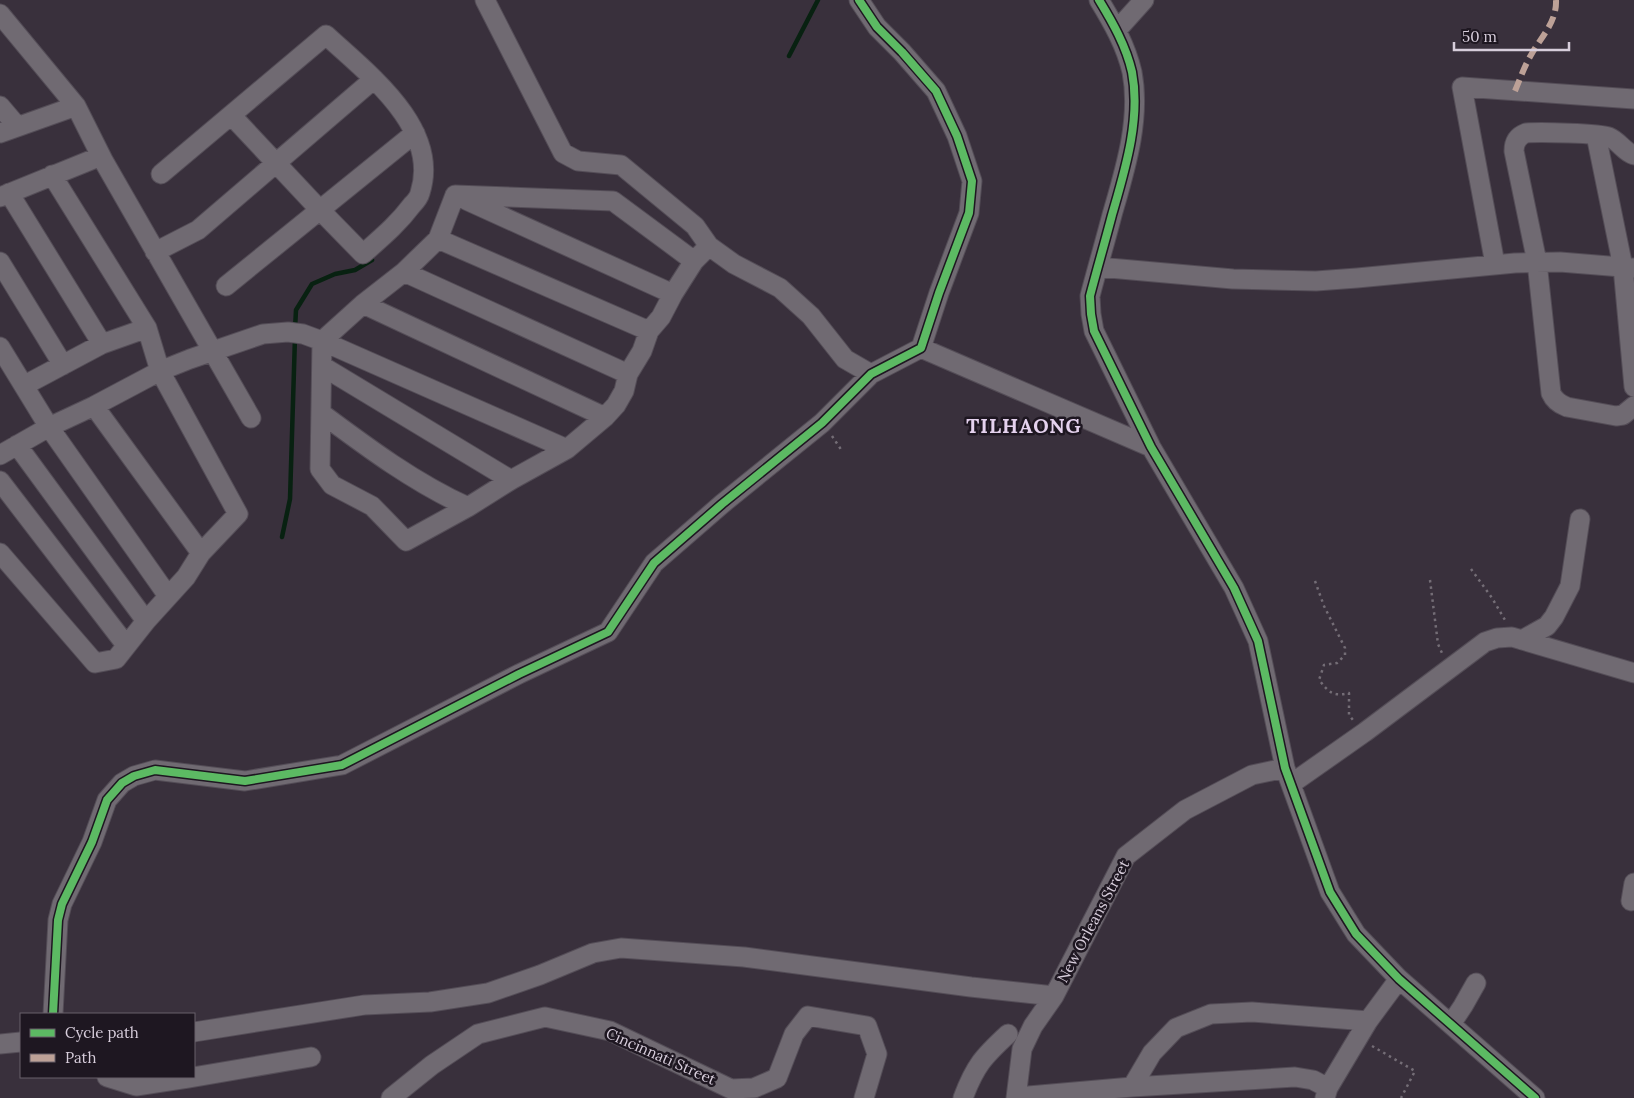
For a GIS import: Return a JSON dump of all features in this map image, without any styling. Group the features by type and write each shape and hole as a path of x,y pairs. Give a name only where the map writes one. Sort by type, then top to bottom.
{"street":[{"path":"485,0 563,153 578,162 620,166 695,226 709,246 734,264 780,288 811,316 844,359 871,374"},
{"path":"53,1013 58,920 62,904 92,842 107,800 122,782 134,776 155,770 245,781 342,765 519,674 608,632 654,563 722,504 822,423 871,374 921,348 969,213 972,181 957,136 936,91 877,27 859,0"},
{"path":"1098,0 1117,30 1132,72 1135,94 1134,114 1126,161 1090,296 1094,331 1150,447 1234,588 1258,640 1288,776 1330,892 1356,934 1399,979 1535,1098"},
{"path":"1117,30 1144,0"},
{"path":"0,14 76,106 101,156 250,418"},
{"path":"161,174 231,115 326,35 374,79 401,108 415,133 425,166 420,194 397,225 363,254 231,115"},
{"path":"155,252 198,230 374,79"},
{"path":"1495,264 1462,87 1634,99"},
{"path":"0,106 8,129 76,106"},
{"path":"226,286 415,133"},
{"path":"1634,155 1624,150 1609,137 1596,135 1532,133 1522,135 1516,141 1514,150 1537,262 1553,398 1561,405 1567,407 1616,416 1623,415 1634,406"},
{"path":"1596,135 1629,268 1634,388"},
{"path":"101,156 5,195 102,344"},
{"path":"0,553 95,663 116,659 146,620 186,577 201,553 238,514 160,372 146,328 52,176"},
{"path":"456,196 438,239 404,272 363,304 322,341 320,469 332,485 372,506 406,541 568,449 605,417 616,405 624,391 628,374 642,351 649,331 661,317 694,261 709,246"},
{"path":"456,196 613,201 694,261"},
{"path":"456,196 673,294"},
{"path":"438,239 649,331"},
{"path":"0,262 63,365"},
{"path":"1098,267 1233,279 1316,281 1495,264 1537,262 1629,268"},
{"path":"404,272 628,374"},
{"path":"363,304 605,417"},
{"path":"24,385 102,344 146,328"},
{"path":"0,455 49,427 175,364 212,353 263,334 296,333 322,341 568,449"},
{"path":"0,347 49,427 168,596"},
{"path":"921,348 1150,447"},
{"path":"322,366 511,480"},
{"path":"94,406 201,553"},
{"path":"321,413 399,470 442,496 468,507"},
{"path":"17,445 146,620"},
{"path":"0,481 126,645"},
{"path":"1517,638 1547,626 1554,617 1570,586 1580,519"},
{"path":"1288,776 1365,732 1485,642 1497,638 1517,638 1634,673"},
{"name":"New Orleans Street","path":"1016,1098 1022,1049 1033,1026 1054,996 1126,856 1185,810 1252,775 1288,776"},
{"path":"195,1032 364,1005 430,1002 488,994 593,953 621,948 744,957 1054,996"},
{"path":"1016,1098 1132,1087 1295,1077 1313,1080 1326,1093 1368,1021 1399,979"},
{"path":"1451,1024 1476,983"},
{"path":"1132,1087 1152,1053 1176,1028 1211,1014 1252,1012 1368,1021"},
{"name":"Cincinnati Street","path":"391,1098 432,1065 478,1034 545,1017 610,1031 731,1088 754,1088 776,1078 794,1034 808,1016 867,1026 877,1054 864,1098"},
{"path":"963,1098 972,1073 987,1053 1008,1034"},
{"path":"0,1044 20,1043"},
{"path":"195,1077 311,1057"},
{"path":"110,1078 136,1086 188,1078"}],"path":[{"path":"1471,570 1501,611 1517,638"},
{"path":"1430,580 1438,644 1449,668"},
{"path":"1315,581 1324,606 1345,648 1345,655 1337,663 1324,665 1319,680 1329,691 1338,696 1349,693 1349,715 1365,732"},
{"path":"1358,1038 1415,1071 1401,1098"}],"waterway":[{"path":"789,56 818,0"},
{"path":"295,329 296,310 312,284 335,274 355,270 372,260"},
{"path":"282,537 290,499 295,337"}],"marked path":[{"path":"1515,91 1535,48 1548,29 1556,8 1556,0"}],"cycle path":[{"path":"53,1013 58,920 62,904 92,842 107,800 122,783 134,776 155,770 245,781 342,765 519,674 608,632 654,563 722,504 822,423 871,374 921,348 969,213 972,181 957,136 936,91 877,27 859,0"},
{"path":"1099,0 1118,35 1129,62 1134,90 1134,108 1133,126 1126,162 1090,296 1094,331 1151,447 1234,588 1258,641 1285,768 1330,892 1356,934 1399,979 1535,1098"}],"district":[{"name":"TILHAONG","path":"1024,425"}]}
